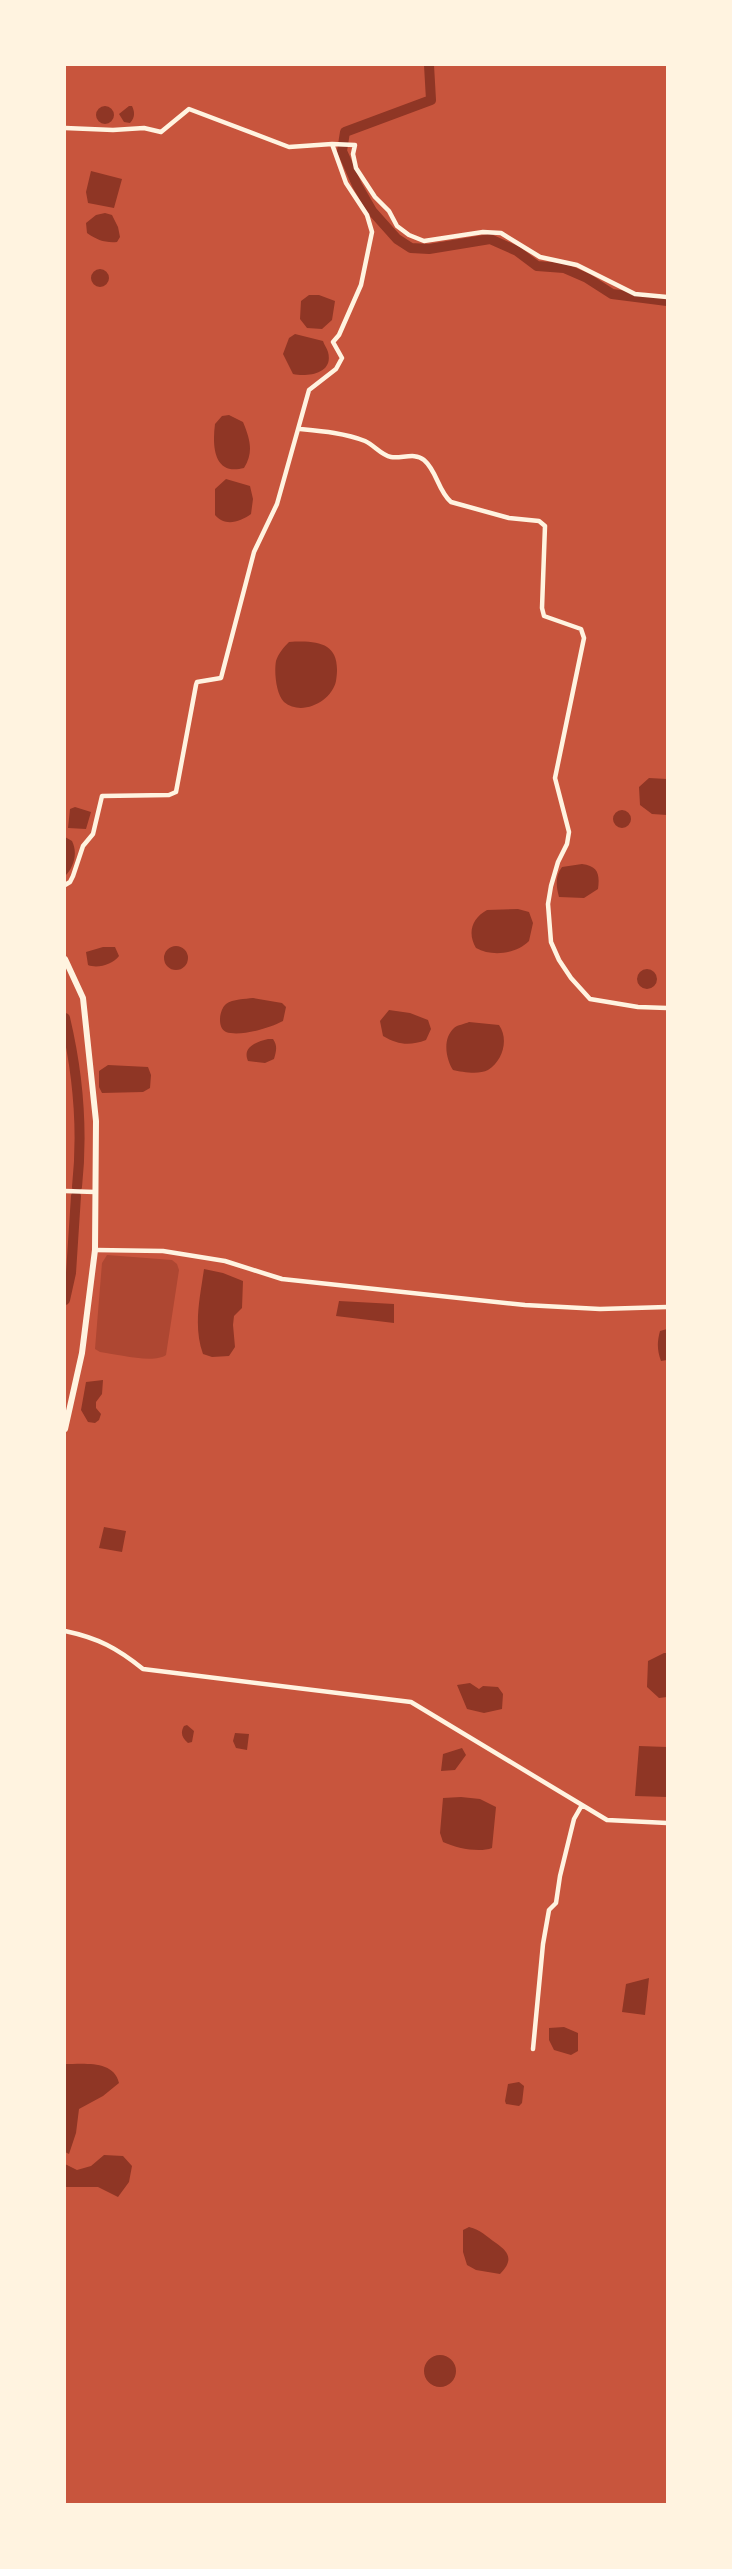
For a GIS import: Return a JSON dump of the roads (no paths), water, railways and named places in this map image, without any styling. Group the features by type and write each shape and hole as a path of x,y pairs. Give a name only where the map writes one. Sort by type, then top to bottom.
{"main road":[{"path":"65,959 83,998 96,1121 95,1250 82,1353 65,1429"}],"street":[{"path":"65,128 112,130 144,128 161,132 189,109 289,147 332,144 355,145 353,154 356,168 375,197 390,211 397,226 409,235 424,241 483,232 502,233 540,257 577,265 635,294 667,297"},
{"path":"65,885 70,882 73,876 83,846 93,834 102,796 169,795 176,792 197,682 221,678 254,552 277,504 300,429 309,390 336,369 342,358 333,342 339,335 361,285 372,232 367,215 346,184 332,144"},
{"path":"300,429 324,431 365,441 385,455 393,458 412,456 423,458 430,467 445,497 451,502 509,518 539,521 545,526 542,608 544,616 581,628 584,638 555,778 569,832 567,844 558,862 550,886 548,904 551,942 559,960 571,978 590,999 638,1007 667,1008"},
{"path":"65,1191 95,1192"},
{"path":"95,1250 163,1251 225,1261 282,1279 525,1305 600,1309 667,1307"},
{"path":"65,1631 91,1636 121,1651 143,1669 411,1702 607,1820 667,1822"},
{"path":"533,2049 543,1944 549,1910 556,1903 560,1876 574,1819 582,1805"}],"waterway":[{"path":"429,65 431,100 345,132 342,151 357,185 372,211 397,239 411,248 429,249 490,239 517,251 537,266 564,268 587,278 612,294 667,301"},
{"path":"65,1018 78,1102 79,1166 77,1187"},
{"path":"65,1300 71,1273 76,1196"}]}
